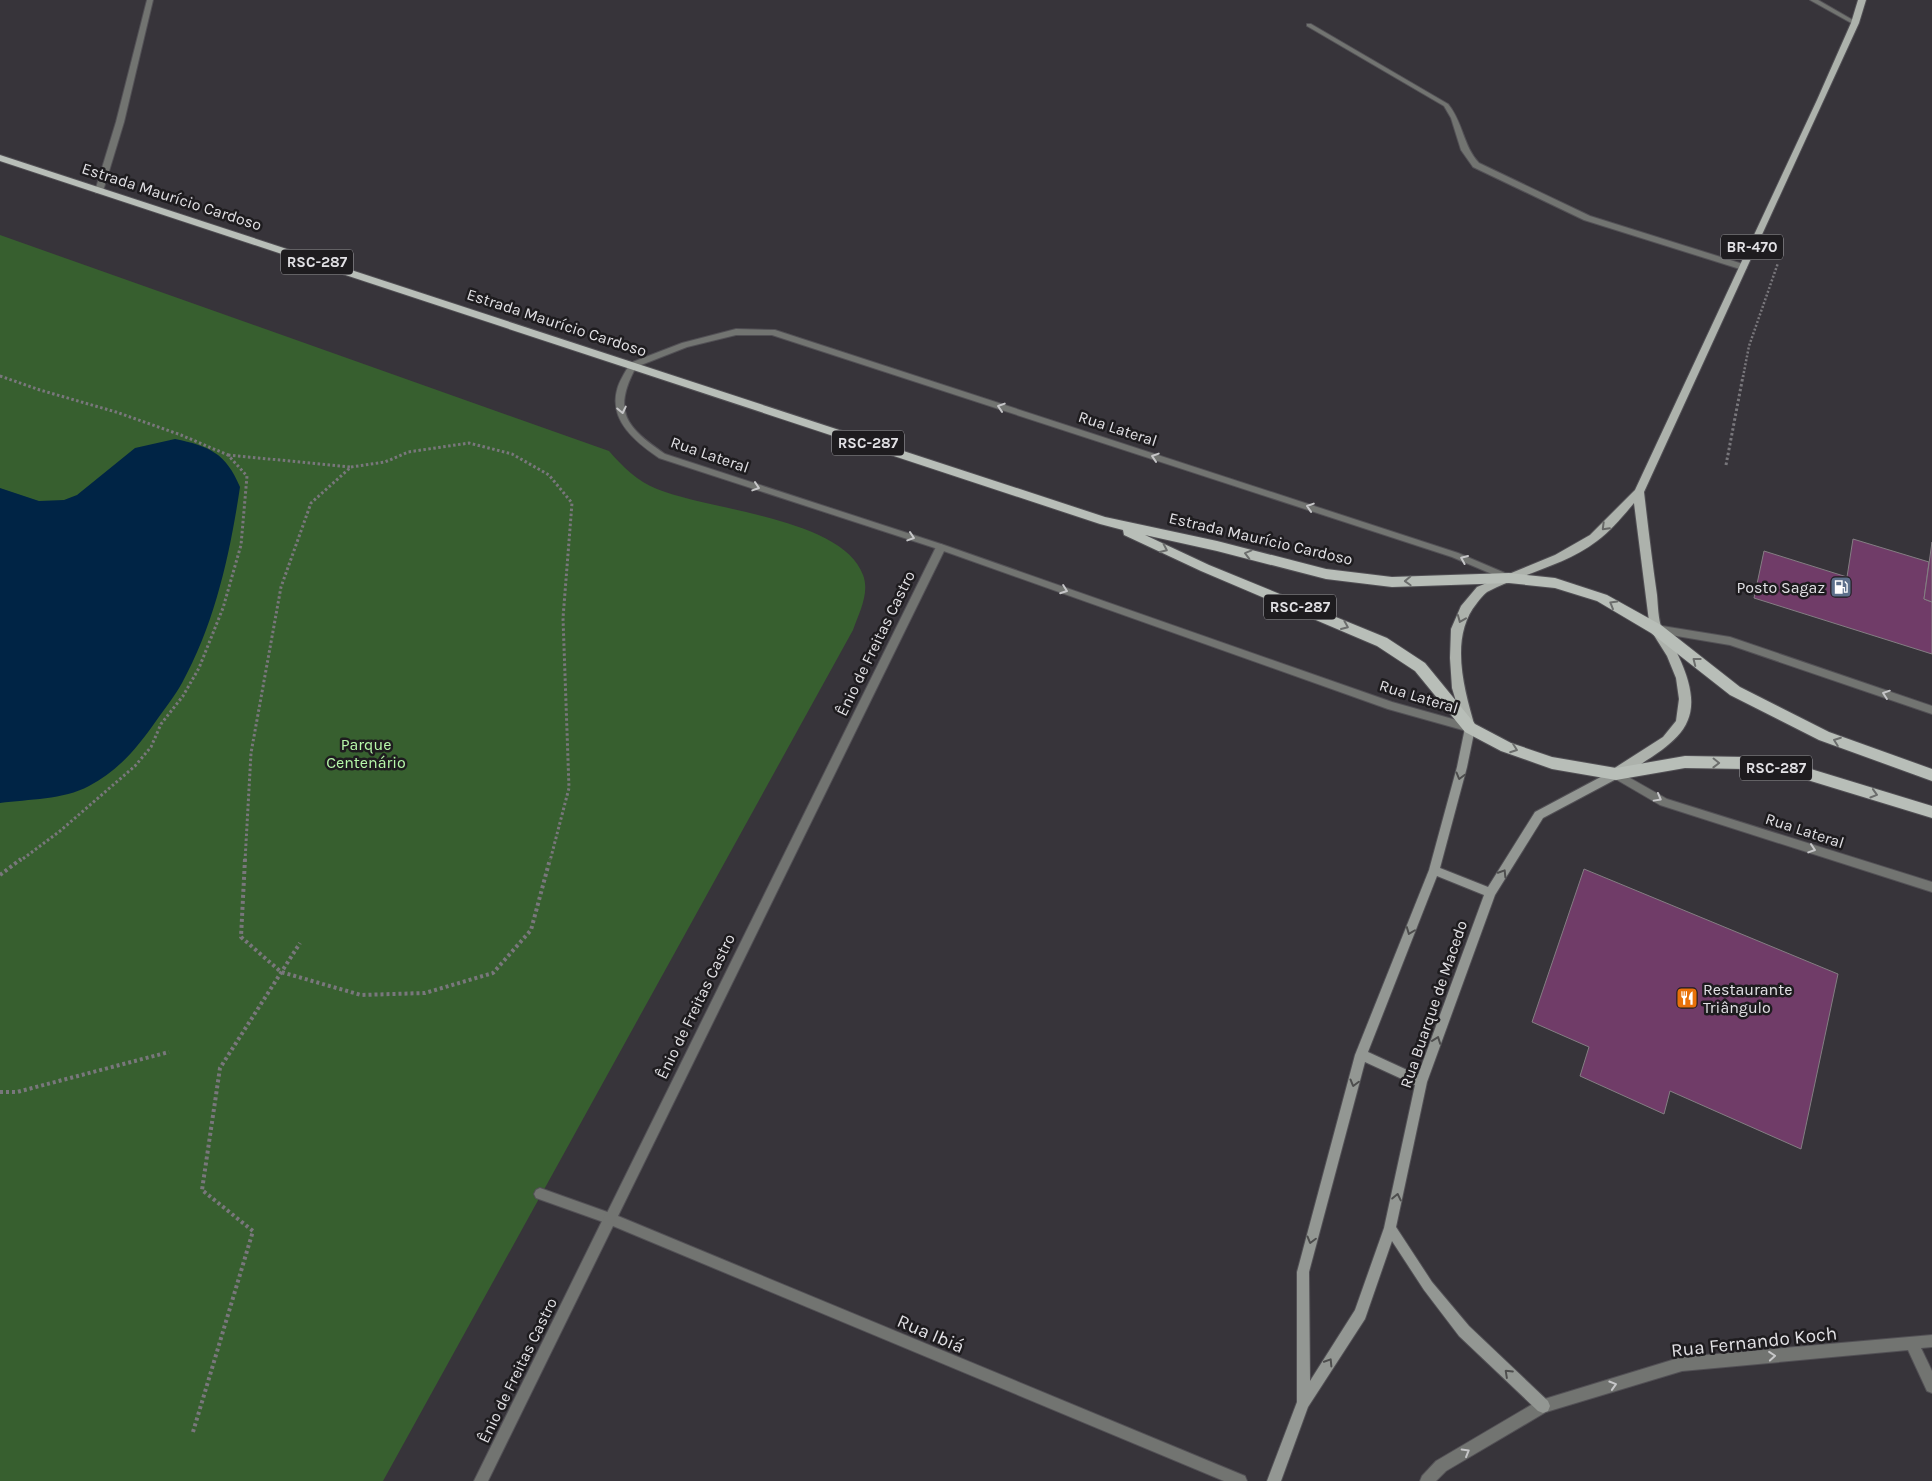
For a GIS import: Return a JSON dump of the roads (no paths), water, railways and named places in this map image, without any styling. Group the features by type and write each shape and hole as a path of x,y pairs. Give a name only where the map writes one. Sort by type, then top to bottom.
{"highway":[{"name":"Estrada Maurício Cardoso","path":"0,158 1104,521 1217,546 1326,574 1392,582 1509,578 1555,584 1602,598 1656,628 1735,691 1824,736 1932,775"},
{"name":"Estrada Maurício Cardoso","path":"1104,521 1205,568 1382,642 1420,666 1470,728 1506,747 1552,763 1616,774 1684,762 1746,763 1801,772 1932,812"}],"main road":[{"name":"BR-470","path":"1509,578 1559,558 1594,538 1639,492 1855,23 1862,0"},
{"name":"BR-470","path":"1639,492 1642,538 1656,628"},
{"path":"1470,728 1458,688 1457,628 1465,608 1480,590 1509,578"},
{"path":"1616,774 1667,741 1682,723 1685,698 1682,678 1672,654 1656,628"},
{"name":"Rua Buarque de Macedo","path":"1303,1404 1303,1272 1361,1055 1434,870 1462,767 1470,728"},
{"name":"Rua Buarque de Macedo","path":"1274,1481 1303,1404 1360,1314 1390,1228 1421,1082 1490,894 1539,815 1616,774"},
{"path":"1434,870 1490,894"},
{"path":"1361,1055 1421,1082"},
{"path":"1390,1228 1428,1286 1464,1331 1543,1406"}],"street":[{"path":"99,191 120,122 150,0"},
{"path":"1813,0 1855,23"},
{"path":"1309,25 1446,105 1451,111 1466,156 1476,165 1587,218 1743,268"},
{"name":"Rua Lateral","path":"1470,728 1391,706 941,547 662,456 635,436 620,414 620,392 633,365 685,345 736,332 772,332 1446,552 1509,578"},
{"name":"Ênio de Freitas Castro","path":"481,1481 941,547"},
{"path":"1656,628 1730,642 1932,710"},
{"name":"Rua Lateral","path":"1616,774 1664,802 1932,887"},
{"name":"Rua Ibiá","path":"540,1194 609,1218 1240,1481"},
{"name":"Rua Fernando Koch","path":"1427,1481 1441,1466 1543,1406 1682,1364 1932,1341"},
{"path":"1912,1343 1932,1386"}],"water":[{"path":"175,439 207,448 215,453 229,466 240,487 220,588 194,660 176,693 149,731 127,758 109,773 79,791 46,798 0,803 0,488 39,501 64,500 77,495 135,448"}],"place":[{"name":"Posto Sagaz","path":"1841,587"},
{"name":"Restaurante Triângulo","path":"1687,998"}],"park label":[{"name":"Parque Centenário","path":"366,753"}]}
